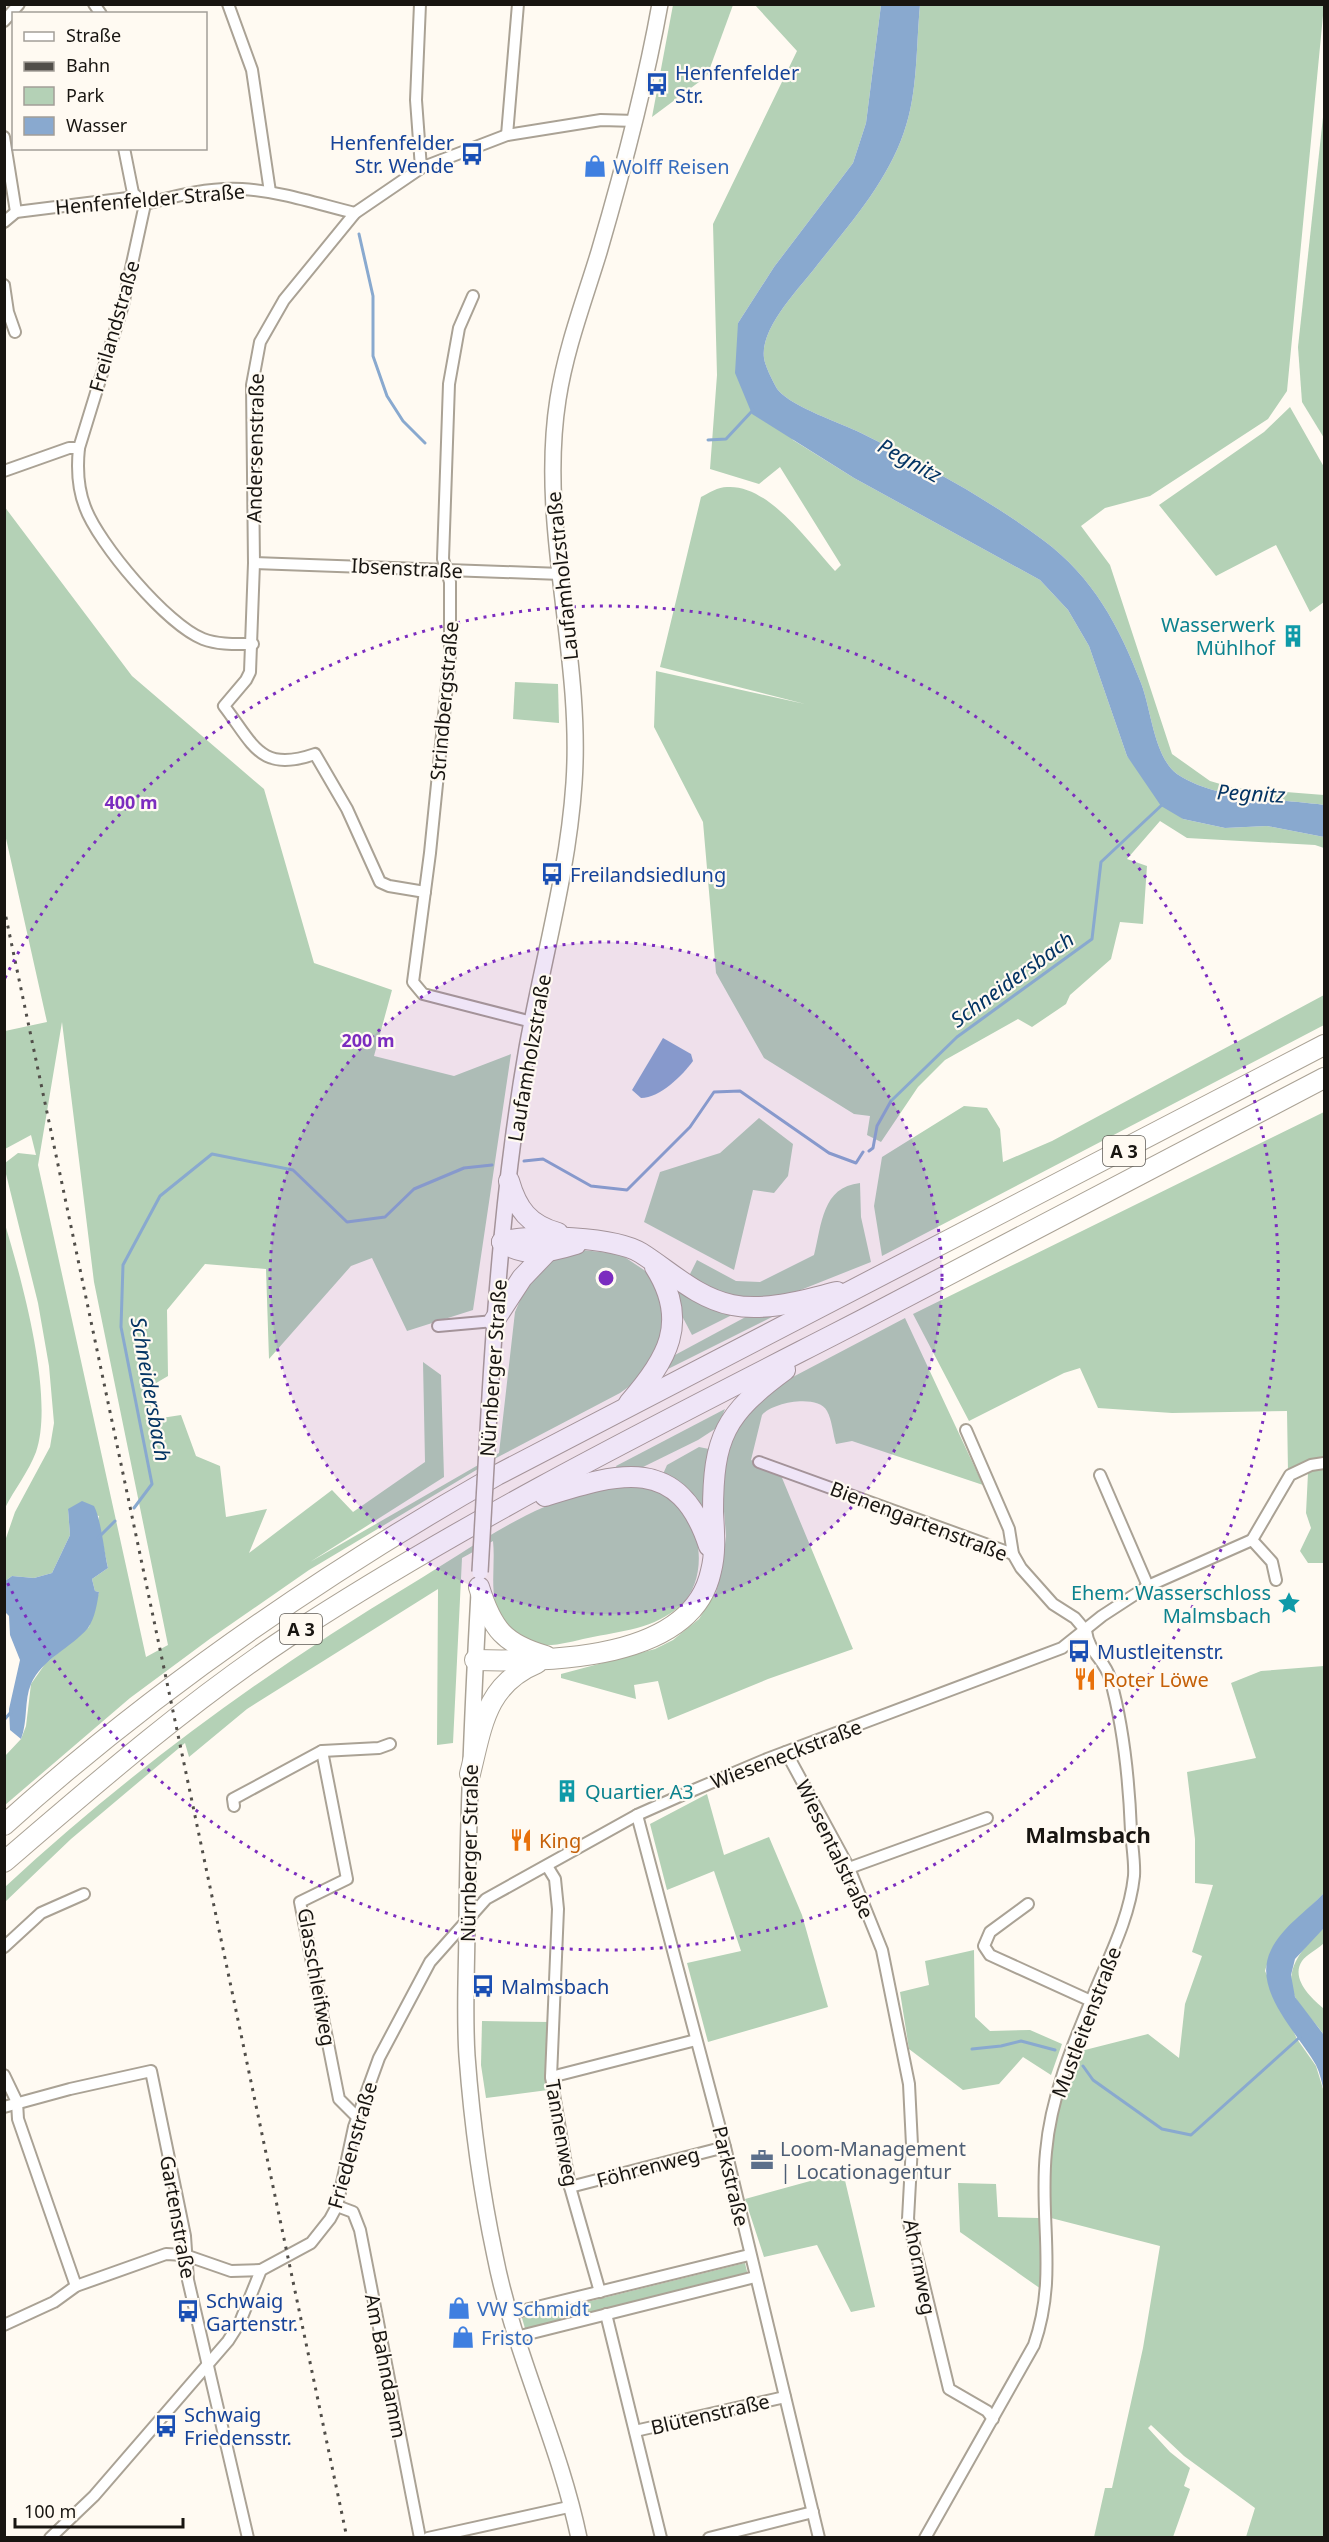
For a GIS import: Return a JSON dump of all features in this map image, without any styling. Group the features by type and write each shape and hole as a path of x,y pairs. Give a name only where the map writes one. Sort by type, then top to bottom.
{"highway":[{"name":"A 3","path":"4,1825 138,1712 276,1611 424,1516 497,1475 866,1286 1324,1045"},
{"name":"A 3","path":"4,1862 157,1733 279,1643 502,1509 1324,1078"},
{"path":"509,1182 513,1196 526,1218 548,1230 587,1240"},
{"path":"502,1242 531,1237 620,1244 642,1254 703,1295 731,1305 746,1307 797,1301 866,1286"},
{"path":"502,1242 516,1250 546,1252 587,1240"},
{"path":"494,1322 517,1284 546,1252"},
{"path":"621,1411 656,1372 671,1337 672,1300 652,1262"},
{"path":"475,1660 548,1660 638,1642 671,1629 699,1603 713,1564 714,1476 721,1440 727,1426 748,1399 838,1332"},
{"path":"502,1509 578,1486 627,1476 642,1476 661,1482 684,1499 700,1521 713,1564"},
{"path":"479,1580 484,1605 498,1631 520,1647 548,1660"},
{"path":"470,1774 486,1716 498,1690 512,1676 548,1660"}],"main road":[{"name":"Laufamholzstraße","path":"512,1156 532,1022 556,915 574,782 574,693 552,492 553,440 558,398 570,340 636,121 660,4"},
{"name":"Nürnberger Straße","path":"512,1156 494,1322 475,1660 467,1919 467,2057 479,2162 495,2257 516,2337 573,2506 579,2538"}],"street":[{"path":"4,21 19,4"},
{"path":"228,4 252,70 270,192"},
{"path":"420,4 416,100 421,168"},
{"path":"507,135 518,4"},
{"path":"355,213 421,168 507,135 601,120 636,121"},
{"path":"4,137 16,212 4,222"},
{"path":"124,150 133,194 141,200"},
{"name":"Henfenfelder Straße","path":"16,212 240,189 270,192 355,213"},
{"name":"Freilandstraße","path":"141,200 123,305 79,448 77,467 85,507 105,543 127,571 173,618 201,638 229,645 253,644"},
{"name":"Andersenstraße","path":"355,213 284,300 260,342 252,385 253,644 250,672 224,706 257,749 272,760 293,762 315,754 347,809 380,882 389,886 425,892"},
{"path":"4,285 8,312 15,332"},
{"name":"Strindbergstraße","path":"472,296 459,328 449,384 443,559 451,592 450,656 413,982 423,994 532,1022"},
{"path":"4,471 69,448 79,448"},
{"name":"Ibsenstraße","path":"254,563 561,574"},
{"path":"438,1326 494,1322"},
{"path":"966,1430 1009,1529 1013,1554"},
{"name":"Bienengartenstraße","path":"759,1462 1013,1554 1021,1568 1053,1604 1075,1618 1086,1631"},
{"path":"1276,1580 1272,1562 1252,1540 1290,1475 1324,1463"},
{"path":"1100,1475 1148,1586"},
{"name":"Wieseneckstraße","path":"467,1919 486,1899 637,1815 786,1752 1062,1648 1102,1616 1148,1586 1252,1540"},
{"name":"Mustleitenstraße","path":"925,2538 1034,2345 1042,2324 1049,2262 1046,2152 1055,2100 1070,2054 1122,1928 1134,1876 1129,1790 1118,1705 1108,1671 1088,1646 1086,1631"},
{"path":"234,1806 232,1799 322,1751 379,1748 390,1744"},
{"name":"Glasschleifweg","path":"322,1751 347,1879 300,1902 339,2099 357,2117"},
{"name":"Wiesentalstraße","path":"786,1752 849,1868 882,1950 897,2017"},
{"name":"Parkstraße","path":"637,1815 725,2147 749,2255 819,2538"},
{"path":"849,1868 987,1818"},
{"name":"Tannenweg","path":"548,1866 555,1879 558,1909 551,2077 570,2187 600,2292"},
{"path":"4,1947 41,1913 84,1894"},
{"path":"1028,1904 990,1932 984,1946 990,1955 1091,2001"},
{"name":"Friedenstraße","path":"261,2270 312,2243 323,2232 337,2206 357,2117 379,2058 430,1962 467,1919"},
{"name":"Ahornweg","path":"897,2017 909,2093 912,2145 908,2219 923,2292 949,2389 987,2411 993,2419"},
{"path":"551,2077 696,2040"},
{"name":"Gartenstraße","path":"17,2102 151,2071 185,2236 185,2255 207,2364 248,2538"},
{"path":"4,2075 17,2102 18,2119 76,2286"},
{"path":"4,2107 17,2102"},
{"name":"Föhrenweg","path":"570,2187 725,2147"},
{"name":"Am Bahndamm","path":"337,2206 353,2212 360,2230 420,2538"},
{"path":"4,2325 54,2302 76,2286 166,2254 185,2255 231,2271 261,2270 240,2322 228,2341 94,2496 50,2538"},
{"path":"509,2314 749,2255"},
{"path":"516,2337 755,2277"},
{"path":"606,2314 661,2538"},
{"name":"Blütenstraße","path":"635,2431 785,2397"},
{"path":"428,2538 573,2506"},
{"path":"709,2538 813,2511"}],"green space":[{"path":"673,5 733,5 707,76 652,117"},
{"path":"755,5 881,5 866,123 853,163 774,267 738,323 793,440 854,478 1040,580 1068,610 1089,646 1127,756 1183,819 1225,828 1267,826 1324,837 1324,848 1315,845 1187,838 1160,821 1127,859 1147,866 1143,924 1120,922 1111,959 1070,995 1066,1004 1032,1027 1018,1019 945,1060 918,1087 881,1142 867,1135 870,1116 854,1114 764,1058 716,973 703,822 654,727 656,671 805,704 660,667 701,497 727,487 743,489 758,495 787,517 835,571 841,565 780,467 759,484 710,469 717,375 713,224 797,51"},
{"path":"920,5 1324,5 1287,391 1268,419 1150,496 1105,508 1081,526 1110,565 1172,754 1210,781 1234,788 1324,795 1324,805 1229,794 1192,783 1177,774 1169,766 1158,744 1141,683 1114,622 1090,586 1061,554 1000,510 954,482 861,433 794,402 778,390 772,379 764,358 764,346 775,321 792,296 867,202 897,150 909,117 912,101"},
{"path":"1324,108 1324,438 1302,402 1298,347"},
{"path":"1290,407 1324,467 1324,602 1310,612 1276,545 1216,576 1159,505 1264,432"},
{"path":"4,506 132,676 264,789 314,963 392,990 374,1056 454,1076 511,1054 473,1310 407,1331 372,1258 351,1266 269,1359 266,1269 205,1264 167,1310 168,1376 146,1389 155,1419 181,1415 196,1456 220,1466 226,1517 267,1509 249,1553 332,1490 353,1512 425,1462 423,1362 441,1375 444,1477 310,1562 499,1453 515,1312 528,1282 552,1260 582,1250 620,1254 647,1272 662,1292 663,1344 634,1383 620,1393 498,1457 309,1570 211,1638 130,1698 5,1805 5,1756 21,1739 26,1726 31,1684 45,1664 89,1627 99,1592 95,1591 92,1579 108,1568 98,1521 99,1516 68,1509 70,1535 52,1573 34,1578 12,1576 5,1581 5,1541 15,1512 50,1447 54,1423 49,1366 38,1303 5,1170 5,1163 18,1153 36,1155 31,1135 5,1149 5,1031 47,1022 5,834","holes":["62,1022 94,1282 168,1645 146,1657 38,1165"]},
{"path":"515,682 558,684 559,723 513,719"},
{"path":"1324,995 1324,1025 882,1256 874,1206 882,1157 964,1106 987,1108 1000,1129 1003,1162 1052,1141"},
{"path":"1324,1112 1324,1458 1288,1472 1287,1411 1172,1413 1098,1408 1080,1368 1064,1373 969,1421 913,1314"},
{"path":"759,1118 793,1144 788,1176 774,1193 753,1190 734,1270 644,1222 660,1172 720,1153"},
{"path":"860,1183 861,1217 871,1262 788,1295 730,1300 688,1278 697,1260 736,1281 760,1282 814,1255 822,1220 831,1199 847,1186"},
{"path":"4,1221 34,1337 41,1401 41,1429 36,1452 5,1508"},
{"path":"674,1282 731,1314 730,1316 692,1335 681,1314"},
{"path":"784,1311 664,1371 675,1355 753,1313"},
{"path":"905,1318 983,1485 852,1441 836,1444 827,1411 822,1406 805,1401 776,1406 762,1415 751,1460 780,1473 853,1649 768,1679 668,1720 658,1681 634,1685 636,1699 561,1678 561,1674 655,1649 673,1640 699,1619 716,1592 722,1570 726,1536 721,1474 730,1433 770,1389"},
{"path":"725,1409 718,1427 698,1440 641,1468 617,1468 616,1466"},
{"path":"699,1447 709,1449 704,1512 687,1489 676,1480 663,1474 667,1465"},
{"path":"1324,1467 1324,1563 1308,1563 1300,1551 1311,1528 1306,1513 1308,1473"},
{"path":"631,1483 669,1495 680,1505 695,1532 699,1564 696,1580 681,1605 671,1613 637,1628 566,1643 543,1645 527,1641 507,1629 499,1615 493,1583 493,1541 462,1558 453,1743 437,1745 438,1589 247,1709 189,1757 185,1743 71,1839 5,1902 5,1887 100,1804 149,1764 251,1688 303,1653 515,1521 582,1493"},
{"path":"1324,1666 1324,1893 1281,1937 1269,1958 1265,1971 1297,2039 1316,2066 1324,2092 1324,2537 1246,2537 1255,2508 1184,2456 1151,2425 1148,2428 1170,2452 1190,2468 1184,2486 1190,2489 1173,2537 1094,2537 1105,2488 1112,2488 1143,2348 1160,2246 1051,2218 1050,2153 1059,2103 1077,2052 1148,2034 1179,2058 1185,2004 1202,1956 1192,1952 1213,1885 1195,1883 1195,1839 1187,1772 1256,1758 1231,1683 1261,1671"},
{"path":"707,1794 724,1855 769,1837 802,1915 828,2007 708,2042 687,1963 741,1951 714,1871 667,1890 650,1824"},
{"path":"1324,1928 1324,1943 1302,1961 1299,1975 1304,1988 1324,2009 1324,2035 1295,1997 1291,1977 1293,1967 1303,1950"},
{"path":"974,1950 975,2017 990,2031 1030,2030 1062,2044 1051,2075 1023,2057 999,2084 963,2090 909,2049 900,1992 929,1985 925,1961"},
{"path":"482,2021 550,2022 548,2090 486,2098 481,2065"},
{"path":"843,2172 875,2307 851,2312 817,2245 764,2257 745,2199"},
{"path":"958,2183 996,2184 998,2217 1039,2218 1041,2289 960,2232"},
{"path":"745,2263 748,2276 526,2332 522,2318"}],"water":[{"name":"Pegnitz","path":"881,5 920,5 914,85 909,117 897,150 878,185 855,218 783,308 768,334 764,346 764,358 774,384 794,402 861,433 977,496 1061,554 1090,586 1114,622 1141,683 1158,744 1169,766 1192,783 1229,794 1324,805 1324,837 1267,826 1225,828 1183,819 1161,806 1127,756 1089,646 1068,610 1040,580 854,478 752,414 735,373 738,323 774,267 853,163 866,123"},
{"path":"663,1038 691,1054 693,1061 677,1079 663,1090 641,1098 632,1090"},
{"path":"82,1501 94,1506 108,1568 92,1579 95,1591 99,1592 94,1615 88,1628 49,1661 31,1684 21,1739 10,1730 9,1709 20,1660 10,1635 9,1616 5,1612 5,1581 12,1576 34,1578 52,1573 70,1535 68,1509"},
{"path":"1324,1893 1324,1928 1295,1959 1291,1975 1295,1997 1324,2035 1324,2092 1316,2065 1279,2011 1272,1996 1267,1980 1266,1965 1271,1950 1282,1934"}],"waterway":[{"path":"58,212 125,204"},
{"path":"359,234 373,296 373,356 387,396 403,421 425,443"},
{"path":"708,440 726,439 753,410"},
{"name":"Schneidersbach","path":"869,1151 873,1148 877,1126 891,1101 957,1037 1092,939 1101,862 1164,803"},
{"name":"Schneidersbach","path":"524,1161 543,1159 591,1186 627,1190 690,1127 714,1092 740,1091 829,1153 856,1163 863,1152"},
{"name":"Schneidersbach","path":"134,1508 152,1484 121,1327 123,1265 160,1196 212,1154 293,1170 347,1222 385,1217 414,1189 464,1168 492,1165"},
{"name":"Schneidersbach","path":"98,1538 115,1521"},
{"path":"4,1720 11,1712"},
{"path":"1083,2066 1093,2080 1162,2129 1191,2135 1300,2037"},
{"path":"972,2049 1021,2041 1055,2050"}],"railway":[{"path":"4,908 347,2538"}],"place":[{"name":"Henfenfelder Str.","path":"657,84"},
{"name":"Henfenfelder Str. Wende","path":"472,154"},
{"name":"Wolff Reisen","path":"595,166"},
{"name":"Wasserwerk Mühlhof","path":"1293,636"},
{"name":"Freilandsiedlung","path":"552,874"},
{"name":"Ehem. Wasserschloss Malmsbach","path":"1289,1603"},
{"name":"Mustleitenstr.","path":"1079,1651"},
{"name":"Roter Löwe","path":"1085,1679"},
{"name":"Quartier A3","path":"567,1791"},
{"name":"King","path":"521,1840"},
{"name":"Malmsbach","path":"483,1986"},
{"name":"Loom-Management | Locationagentur","path":"762,2160"},
{"name":"VW Schmidt","path":"459,2308"},
{"name":"Schwaig Gartenstr.","path":"188,2311"},
{"name":"Fristo","path":"463,2337"},
{"name":"Schwaig Friedensstr.","path":"166,2426"}],"district":[{"name":"Malmsbach","path":"1088,1834"}]}
